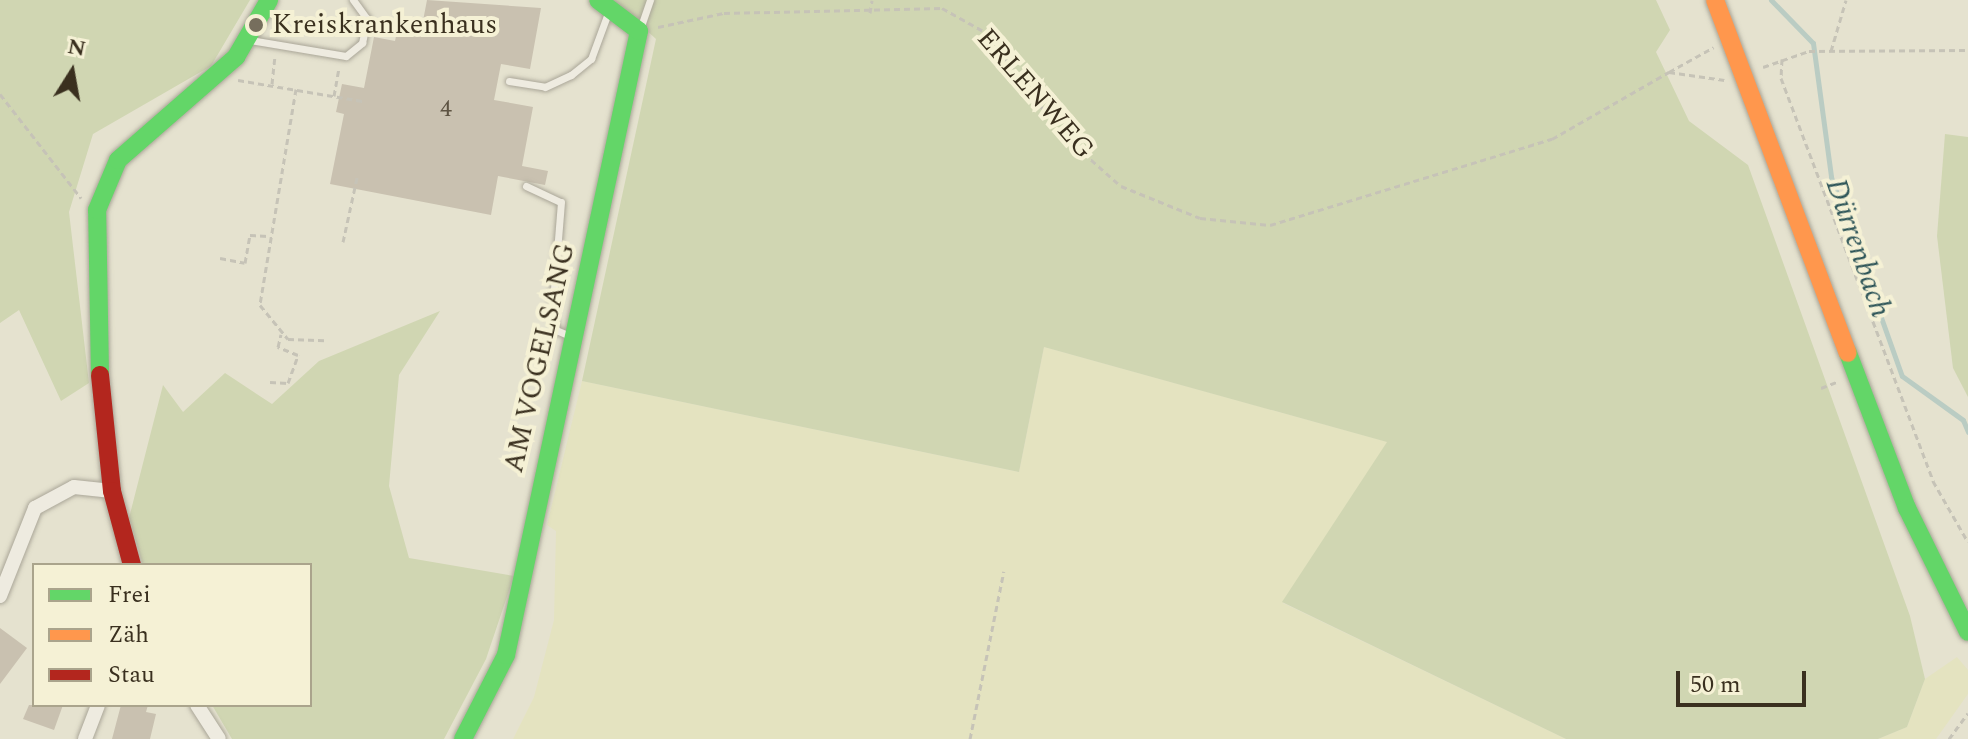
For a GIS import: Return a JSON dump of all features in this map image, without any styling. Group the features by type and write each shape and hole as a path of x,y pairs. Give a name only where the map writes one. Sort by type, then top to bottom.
{"street":[{"path":"131,563 112,491 96,334 97,210 118,160 142,132 210,81 250,40 269,0"},
{"path":"1715,0 1907,508 1968,632"},
{"path":"604,4 639,31"},
{"name":"AM VOGELSANG","path":"463,739 506,655 639,31"},
{"path":"0,596 35,508 74,487 112,491"},
{"path":"85,739 97,707"},
{"path":"198,707 219,739"}],"lane":[{"path":"250,40 342,55 357,50 365,30 363,7 353,0"},
{"path":"639,31 650,0"},
{"path":"509,81 545,87 571,75 591,59 604,4"},
{"path":"526,186 561,202 552,313 556,330 576,338"}],"path":[{"path":"870,13 872,0"},
{"path":"1831,51 1846,0"},
{"name":"ERLENWEG","path":"639,31 724,13 870,13 928,7 968,18 1003,52 1061,133 1121,186 1200,218 1270,225 1552,139 1669,72 1683,58 1731,45"},
{"path":"272,84 277,45"},
{"path":"1756,70 1809,51 1968,50"},
{"path":"334,96 342,55"},
{"path":"1782,59 1781,78 1933,481 1968,542"},
{"path":"1669,72 1727,80"},
{"path":"210,81 272,84 362,101"},
{"path":"296,89 268,236 260,305 281,334 306,343 325,340"},
{"path":"0,94 68,189 97,210"},
{"path":"343,242 357,178"},
{"path":"220,258 245,263 250,235 268,236"},
{"path":"270,382 288,383 298,355 278,347 281,334"},
{"path":"970,739 1004,571"},
{"path":"1949,739 1968,713"}],"green space":[{"path":"0,0 250,0 211,66 93,134 69,212 89,383 61,401 19,310 0,323"},
{"path":"613,0 1656,0 1670,30 1656,52 1689,121 1748,165 1910,616 1925,679 1907,727 1878,739 1566,739 1282,602 1387,442 1044,347 1019,472 582,381 656,39"},
{"path":"1945,134 1968,137 1968,397 1953,368 1937,236"},
{"path":"440,311 399,375 389,486 409,558 514,576 486,659 444,739 232,739 213,707 312,707 312,563 142,563 129,518 163,385 183,412 225,373 272,404 319,361"},
{"path":"1044,347 1388,442 1283,603 1566,739 513,739 534,697 554,620 556,531 547,525 582,381 1019,472"},
{"path":"1957,657 1968,670 1968,694 1936,739 1878,739 1907,727 1925,679"}],"building":[{"path":"427,0 541,8 530,69 501,64 494,100 533,107 522,166 548,171 545,185 498,176 491,215 330,184 344,114 336,112 342,84 364,88 374,37 395,41 399,22 422,26"},
{"path":"0,628 27,648 0,684"},
{"path":"29,705 62,707 54,730 23,719"},
{"path":"120,707 147,707 146,712 156,714 150,739 112,739"}],"waterway":[{"name":"Dürrenbach","path":"1771,0 1813,43 1831,177 1902,376 1963,420 1968,432"}],"traffic: fast":[{"path":"100,375 97,210 118,160 236,57 269,0"},
{"path":"463,739 506,655 639,31 598,0"},
{"path":"1848,353 1907,508 1968,632"}],"traffic: slow":[{"path":"1715,0 1848,353"}],"traffic: jam":[{"path":"100,375 112,491 131,563"}],"place":[{"name":"Kreiskrankenhaus","path":"256,25"}]}
